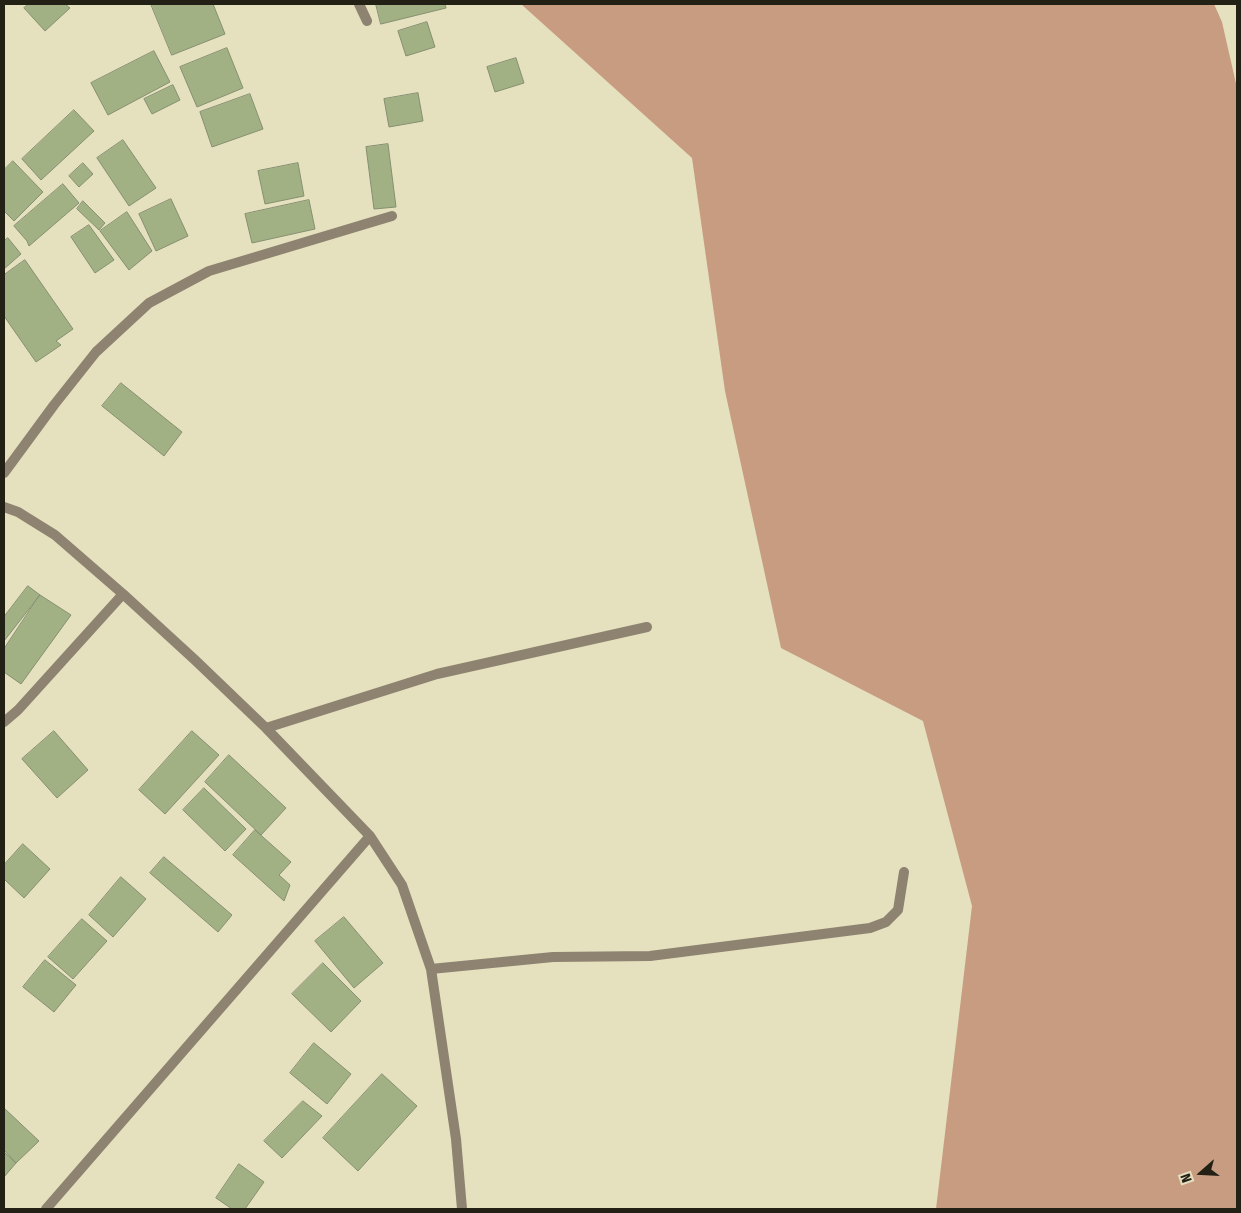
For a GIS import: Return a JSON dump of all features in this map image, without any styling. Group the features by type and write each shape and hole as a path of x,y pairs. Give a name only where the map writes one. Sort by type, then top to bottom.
{"street":[{"path":"360,4 367,21"},
{"path":"4,473 96,352 150,303 209,271 392,216"},
{"path":"4,507 18,512 55,535 123,594 266,728 370,836 402,884 432,969 456,1139 462,1209"},
{"path":"4,722 18,710 123,594"},
{"path":"266,728 437,674 647,627"},
{"path":"46,1209 370,836"},
{"path":"432,969 553,957 650,956 870,928 886,922 898,910 904,872"}],"shaded area":[{"path":"521,4 1214,4 1222,22 1237,88 1237,1209 936,1209 972,906 923,721 781,648 725,391 692,158"}],"building":[{"path":"29,4 65,4 70,8 45,31 24,8"},
{"path":"151,4 213,4 225,34 172,55"},
{"path":"376,4 445,4 446,8 381,24"},
{"path":"427,22 435,47 406,56 398,31"},
{"path":"227,48 243,88 197,107 180,67"},
{"path":"154,51 170,82 108,115 91,83"},
{"path":"516,58 524,83 495,92 487,67"},
{"path":"173,85 180,100 152,114 144,99"},
{"path":"418,93 423,121 389,127 384,99"},
{"path":"250,94 263,129 212,147 200,112"},
{"path":"74,110 94,131 41,180 22,159"},
{"path":"123,140 156,188 129,206 97,158"},
{"path":"388,144 396,207 374,209 366,147"},
{"path":"13,161 43,192 14,221 4,211 4,170"},
{"path":"83,163 93,174 79,187 69,176"},
{"path":"298,163 304,196 265,204 258,171"},
{"path":"63,184 79,203 29,246 14,226"},
{"path":"171,199 188,236 156,251 139,214"},
{"path":"309,200 315,229 252,243 245,214"},
{"path":"83,201 105,223 99,230 77,209"},
{"path":"127,212 152,251 129,270 100,231"},
{"path":"89,225 114,260 95,273 71,237"},
{"path":"8,238 21,254 4,269 4,241"},
{"path":"25,260 73,329 56,341 61,345 36,362 4,316 4,275"},
{"path":"121,383 182,432 164,456 102,406"},
{"path":"28,586 40,595 4,641 4,617"},
{"path":"40,595 71,615 21,684 4,672 4,649"},
{"path":"54,731 88,770 57,798 22,759"},
{"path":"192,731 219,755 165,814 139,790"},
{"path":"229,755 286,808 261,835 205,782"},
{"path":"204,788 246,829 225,851 183,810"},
{"path":"255,830 291,862 279,875 290,885 284,901 233,855"},
{"path":"23,844 50,869 24,898 4,879 4,865"},
{"path":"164,857 232,915 218,932 150,873"},
{"path":"121,877 146,899 113,937 89,915"},
{"path":"344,917 383,963 354,988 315,941"},
{"path":"82,919 107,941 73,979 48,957"},
{"path":"45,960 76,985 54,1012 23,987"},
{"path":"323,963 361,1001 331,1032 292,994"},
{"path":"314,1043 351,1074 327,1104 290,1073"},
{"path":"382,1074 417,1106 358,1171 323,1138"},
{"path":"303,1101 322,1116 282,1158 264,1141"},
{"path":"4,1108 39,1141 16,1163 4,1150"},
{"path":"4,1152 16,1163 4,1177"},
{"path":"239,1164 264,1182 245,1209 232,1209 216,1198"}]}
